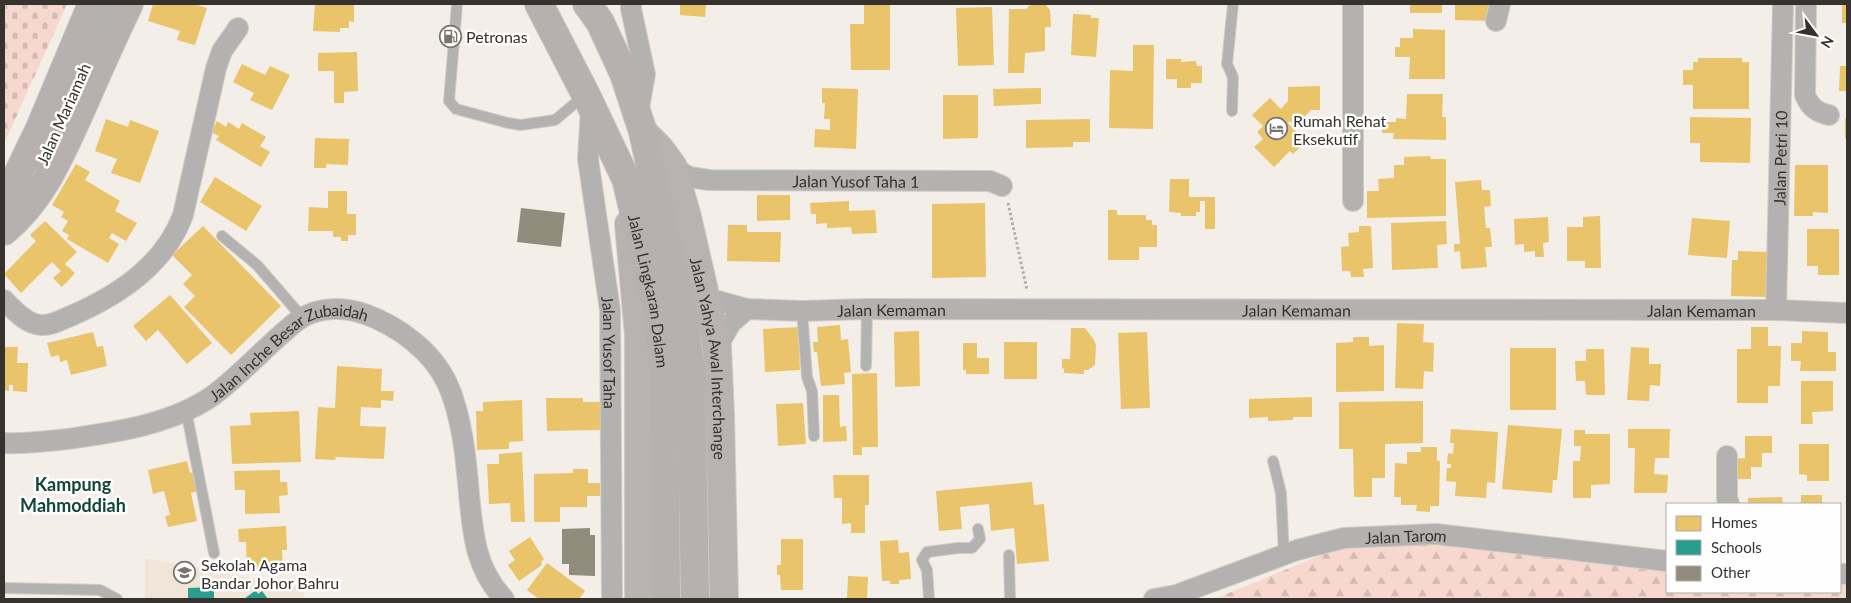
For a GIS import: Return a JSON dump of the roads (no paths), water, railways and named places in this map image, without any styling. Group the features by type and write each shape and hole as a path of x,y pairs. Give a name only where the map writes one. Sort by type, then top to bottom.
{"highway":[{"path":"4,203 40,128 92,4"},
{"path":"4,230 17,220 40,193 56,165 129,4"},
{"name":"Jalan Lingkaran Dalam","path":"539,4 589,101 626,179 656,305 664,369 666,599"},
{"name":"Jalan Lingkaran Dalam","path":"588,4 600,22 624,74 640,125 682,312 691,369 695,599"}],"main road":[{"name":"Jalan Yahya Awal Interchange","path":"640,125 673,167 687,216 717,347 724,599"},
{"path":"626,179 639,335 639,599"}],"street":[{"name":"Jalan Mariamah","path":"4,218 40,169 112,4"},
{"path":"631,4 645,74 640,125"},
{"path":"1353,201 1354,4"},
{"name":"Jalan Petri 10","path":"1776,310 1783,4"},
{"path":"1806,4 1805,95 1813,109 1828,115"},
{"path":"4,300 30,322 49,325 91,307 129,284 151,265 166,248 176,233 182,216 216,68 222,51 238,28"},
{"name":"Jalan Yusof Taha","path":"589,101 588,159 610,310 612,599"},
{"name":"Jalan Yusof Taha 1","path":"673,167 689,177 709,180 990,180 1002,186"},
{"path":"687,216 696,196 709,180"},
{"name":"Jalan Kemaman","path":"707,298 747,309 802,311 867,309 1776,310 1847,313"},
{"name":"Jalan Inche Besar Zubaidah","path":"4,443 92,435 148,424 186,410 219,390 238,375 274,339 302,317 326,309 349,309 379,319 400,332 429,357 447,382 458,413 474,540 488,578 504,599"},
{"path":"717,347 731,323 747,309"},
{"path":"1727,456 1729,503"},
{"name":"Jalan Tarom","path":"1154,599 1176,595 1284,547 1344,538 1436,534 1666,561"}],"lane":[{"path":"457,4 449,101 456,109 508,123 521,124 555,120 589,101"},
{"path":"1232,111 1233,77 1227,64 1233,4"},
{"path":"222,236 257,265 302,317"},
{"path":"866,366 867,309"},
{"path":"802,311 807,378 812,391 814,436"},
{"path":"186,410 214,553"},
{"path":"1273,461 1281,493 1284,547"},
{"path":"929,599 927,570 922,560 927,552 950,548 972,548 980,539 978,529"},
{"path":"1009,555 1010,596"},
{"path":"4,588 100,590 117,599"}],"place":[{"name":"Petronas","path":"450,36"},
{"name":"Rumah Rehat Eksekutif","path":"1277,129"},
{"name":"Sekolah Agama Bandar Johor Bahru","path":"185,573"}],"district":[{"name":"Kampung Mahmoddiah","path":"73,494"}]}
